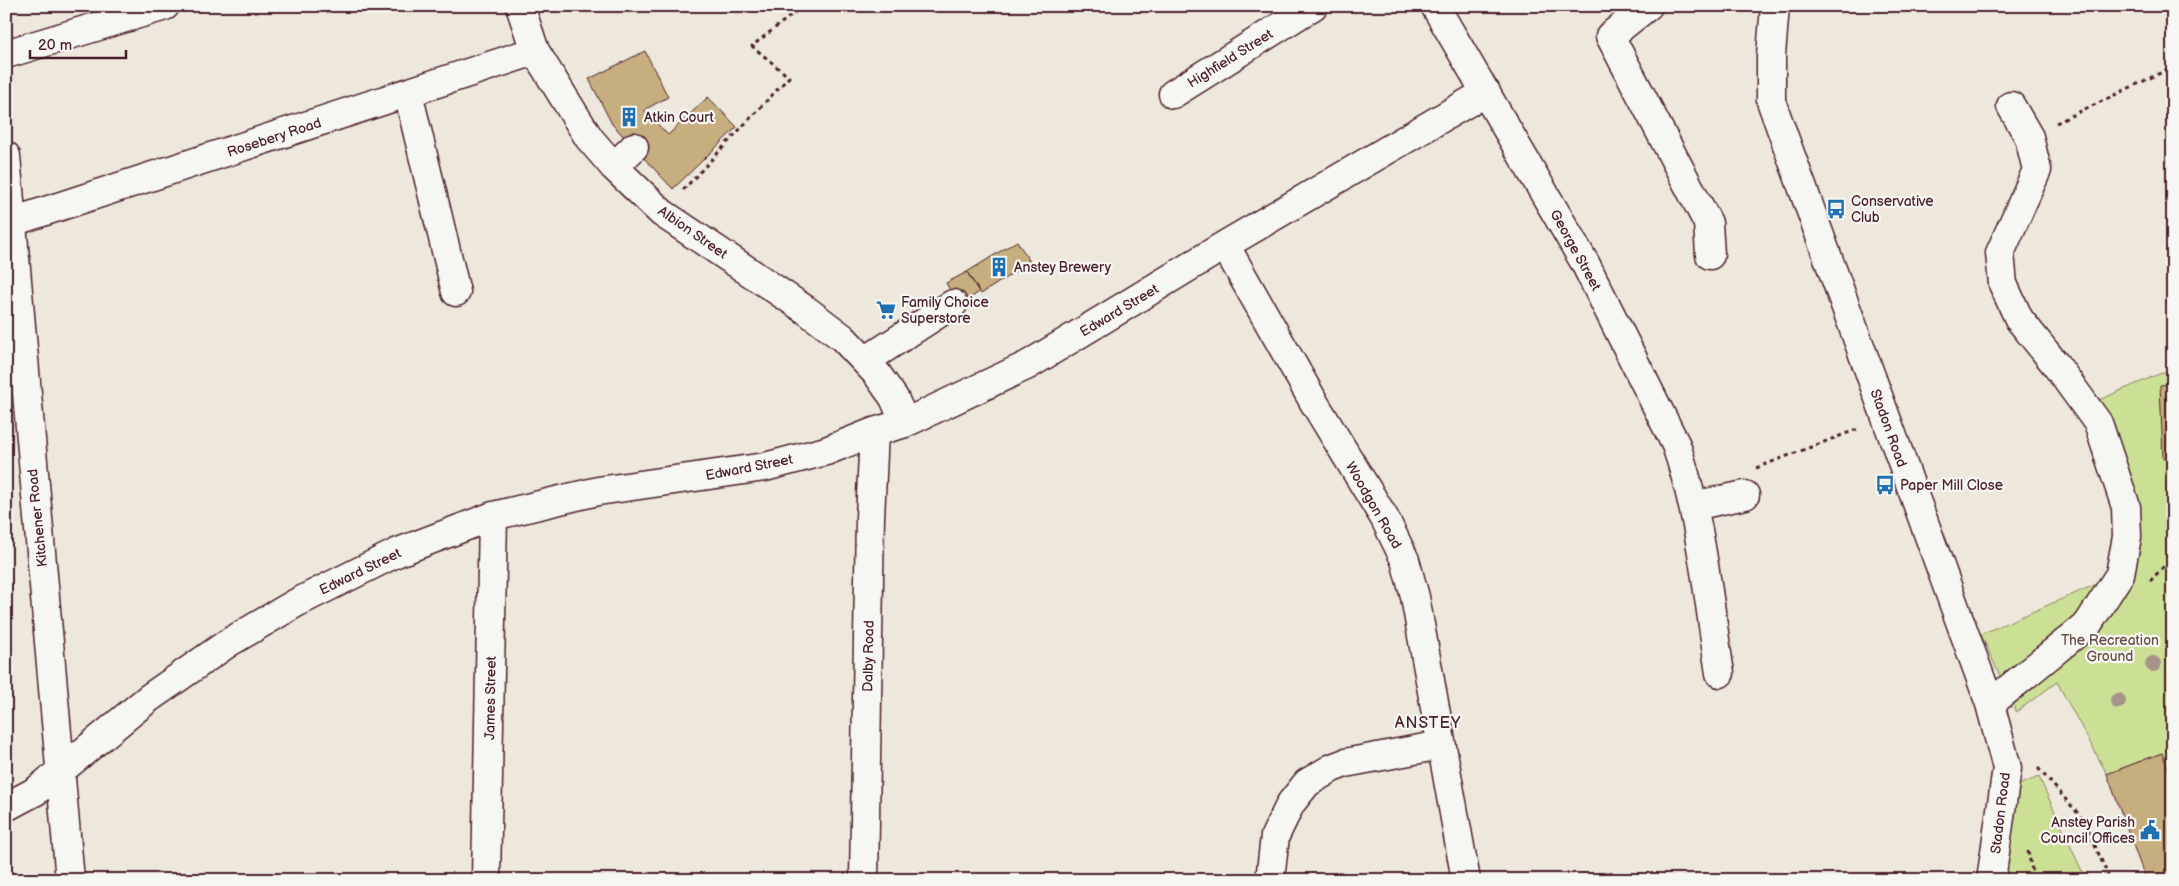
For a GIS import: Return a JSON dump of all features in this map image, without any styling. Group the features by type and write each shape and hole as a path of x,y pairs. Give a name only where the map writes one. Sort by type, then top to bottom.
{"street":[{"path":"6,54 165,6"},
{"name":"Albion Street","path":"520,6 535,51 589,138 614,167 662,212 806,310 843,338 878,374 894,398 905,423"},
{"name":"Highfield Street","path":"1173,94 1313,6"},
{"name":"George Street","path":"1435,6 1584,263 1676,445 1686,475 1693,506 1720,673"},
{"path":"1648,6 1610,36 1708,223 1710,255"},
{"name":"Stadon Road","path":"1776,6 1771,55 1771,101 1990,704 2007,768 1991,880"},
{"name":"Rosebery Road","path":"11,234 408,93 535,51"},
{"name":"Edward Street","path":"6,807 36,792 149,698 245,632 296,603 396,553 493,516 598,491 765,467 826,451 874,432 905,423 1028,365 1225,245 1486,92"},
{"path":"408,93 456,292"},
{"path":"1990,704 2088,624 2120,574 2127,537 2126,507 2098,423 2019,319 2003,284 2000,253 2037,170 2029,137 2011,106"},
{"path":"614,167 634,147"},
{"name":"Kitchener Road","path":"6,156 11,234 70,880"},
{"name":"Woodgon Road","path":"1225,245 1315,404 1385,519 1405,560 1414,597 1466,880"},
{"path":"865,361 953,304"},
{"name":"Dalby Road","path":"864,880 870,528 874,432"},
{"path":"1693,506 1745,495"},
{"name":"James Street","path":"486,880 493,516"},
{"path":"1270,880 1275,836 1291,803 1307,783 1332,768 1345,763 1441,745"}],"path":[{"path":"662,212 789,77 752,46 803,6"},
{"path":"2029,137 2173,67"},
{"path":"1745,495 1741,473 1885,419"},
{"path":"2033,762 2084,820 2110,880"}],"green space":[{"name":"The Recreation Ground","path":"2173,368 2173,781 2162,753 2107,774 2057,682 2016,712 1981,634 2120,574 2127,537 2085,406"},
{"path":"2039,777 2086,880 2002,880 2013,787"}],"building":[{"name":"Atkin Court","path":"645,51 668,97 644,110 668,135 708,97 737,127 673,189 612,124 589,79"},
{"name":"Anstey Brewery","path":"1017,241 1030,262 981,294 967,272"},
{"path":"967,272 979,292 966,301 956,300 946,283"},
{"path":"2173,384 2173,459 2163,459 2160,385"},
{"name":"Anstey Parish Council Offices","path":"2162,753 2173,781 2173,880 2146,880 2107,774"}],"place":[{"name":"Atkin Court","path":"629,117"},
{"name":"Conservative Club","path":"1836,209"},
{"name":"Anstey Brewery","path":"999,267"},
{"name":"Family Choice Superstore","path":"886,310"},
{"name":"Paper Mill Close","path":"1885,485"},
{"name":"Anstey Parish Council Offices","path":"2150,830"}],"district":[{"name":"ANSTEY","path":"1428,722"}]}
